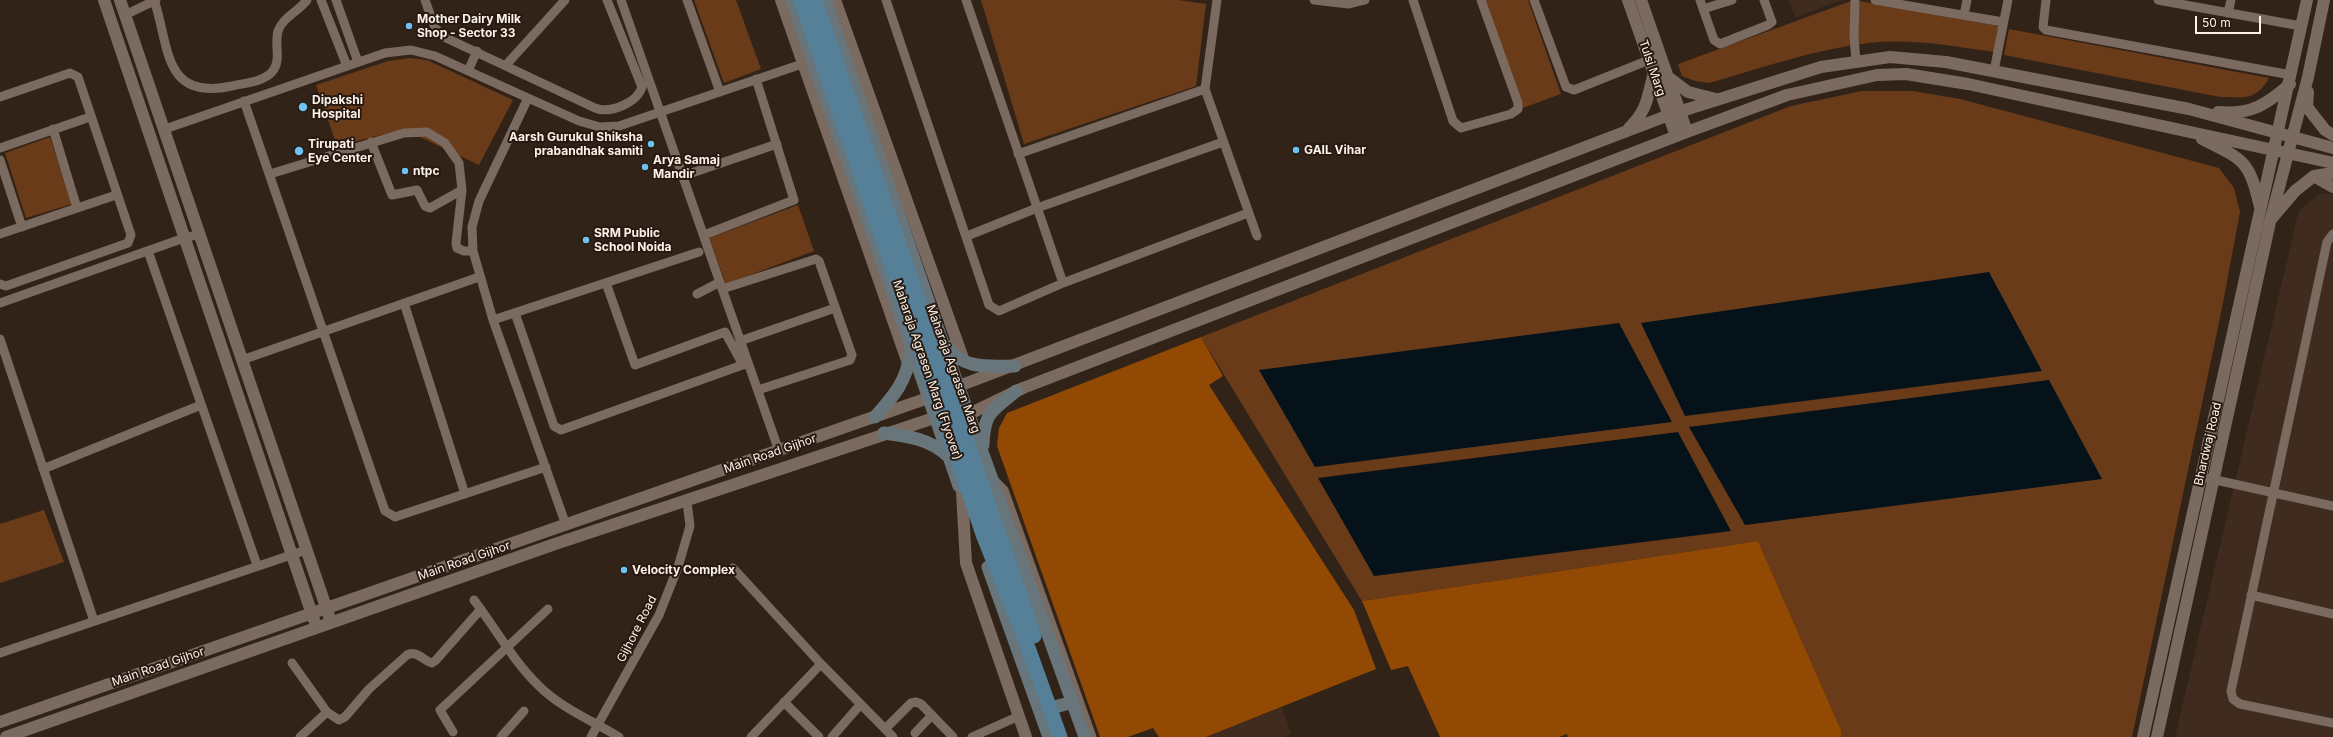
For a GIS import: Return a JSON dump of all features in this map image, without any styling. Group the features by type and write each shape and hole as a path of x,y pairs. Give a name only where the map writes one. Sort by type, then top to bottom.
{"main road":[{"path":"792,0 808,62 856,187 934,418 962,492 1049,737"},
{"name":"Maharaja Agrasen Marg (Flyover)","path":"802,0 984,537 1026,642 1060,737"},
{"name":"Maharaja Agrasen Marg (Flyover)","path":"815,0 1069,737"},
{"name":"Maharaja Agrasen Marg","path":"825,0 941,338 1085,737"},
{"path":"856,187 885,176"},
{"path":"941,338 954,357 964,361 972,364 1015,366"},
{"path":"875,417 894,396 909,366 910,347"},
{"path":"983,455 985,421 991,412 1016,392"},
{"path":"884,433 916,438 930,442 948,456"},
{"path":"1040,712 1073,702"}],"street":[{"path":"104,0 184,238 293,553 316,627"},
{"path":"120,0 165,129 331,623"},
{"path":"125,15 155,0 169,62 180,79 196,87 220,88 263,78 272,72 278,60 276,45 278,30 286,19 307,0"},
{"path":"321,0 347,66"},
{"path":"336,0 358,62"},
{"path":"425,0 438,33 600,110 607,110 635,100 640,95 642,87 607,0"},
{"path":"506,65 565,0"},
{"path":"621,0 704,235 740,341 745,364"},
{"path":"687,0 720,92"},
{"path":"781,0 808,62 909,366"},
{"path":"835,0 964,361"},
{"path":"886,0 967,236 989,305 993,309 999,311 1063,284 1248,213"},
{"path":"966,0 1063,284"},
{"path":"1217,0 1205,89 1256,236"},
{"path":"1314,0 1349,4 1365,0"},
{"path":"1413,0 1454,121 1460,128 1511,114 1518,109 1518,103 1481,0"},
{"path":"1534,0 1566,87 1574,90 1649,60"},
{"name":"Tulsi Marg","path":"1628,0 1654,73 1674,113"},
{"name":"Tulsi Marg","path":"1641,0 1667,76 1674,113 1681,134"},
{"path":"1700,0 1714,40 1720,44 1768,25 1772,22 1764,0"},
{"path":"1704,10 1732,0"},
{"path":"1855,0 1854,24 1856,61"},
{"path":"1875,0 1891,1 2003,22"},
{"path":"1964,15 1967,0"},
{"path":"1994,71 2008,0"},
{"path":"2046,0 2042,22 2043,27 2046,30 2290,79"},
{"path":"2158,0 2301,26"},
{"path":"2228,13 2231,0"},
{"name":"Bhardwaj Road","path":"2143,737 2307,0"},
{"path":"2324,0 2308,77 2307,107 2325,130 2333,135"},
{"path":"165,129 385,53 412,50 435,56 579,121 600,127 619,126 808,62"},
{"path":"468,72 477,51"},
{"path":"959,386 1015,366 1674,113 1821,67 1856,61 1890,58 1915,58 1994,71 2189,109 2333,148"},
{"path":"0,97 70,72 74,73 78,77 116,195 131,235 131,240 136,255"},
{"path":"1626,132 1640,117 1648,101 1654,73"},
{"path":"969,414 1016,392 1681,134 1787,95 1877,75 1906,74 1968,84 2333,163"},
{"path":"1667,76 1688,92 1718,99"},
{"name":"Bhardwaj Road","path":"2157,737 2270,222 2308,77"},
{"path":"704,235 794,200 756,79"},
{"path":"2189,109 2230,113 2247,112 2262,106 2290,79"},
{"path":"1018,154 1205,89"},
{"path":"528,98 479,201 472,227 473,251 479,277 493,320 566,525"},
{"path":"244,101 385,511 389,515 395,517 546,467"},
{"path":"0,148 90,116"},
{"path":"53,129 77,208"},
{"path":"2184,131 2227,152 2243,162 2253,178 2261,212"},
{"path":"270,174 404,133 427,132 445,143 459,163 462,190 456,243 457,248 464,252 473,251"},
{"path":"372,142 392,195 417,190 424,206 430,208 462,190"},
{"path":"967,236 1037,208 1223,142"},
{"path":"683,176 777,144"},
{"path":"0,160 22,227"},
{"path":"2270,222 2295,191 2314,176 2333,173"},
{"path":"2314,176 2333,187"},
{"path":"0,234 116,195"},
{"path":"0,303 148,250 200,234"},
{"path":"2333,234 2327,242 2231,691 2233,699 2240,704 2333,723"},
{"path":"0,284 6,286 128,243 131,240"},
{"path":"148,250 257,565"},
{"path":"493,320 699,252"},
{"path":"697,294 816,259 819,261 852,355 850,360 758,390"},
{"path":"242,360 479,277"},
{"path":"606,283 635,365 725,332 745,364 758,390 779,451"},
{"path":"404,303 465,494"},
{"path":"740,341 835,308"},
{"path":"515,313 554,426 561,430 745,364"},
{"path":"0,338 94,621"},
{"name":"Main Road Gijhor","path":"0,722 928,398"},
{"path":"43,469 201,405"},
{"name":"Main Road Gijhor","path":"6,737 555,544 687,502 884,433 934,418"},
{"path":"991,476 1004,490 1092,737"},
{"path":"2200,476 2333,506"},
{"path":"962,492 966,563 1026,737"},
{"name":"Gijhore Road","path":"591,737 659,615 678,567 690,526 687,502"},
{"path":"0,653 257,565 306,550"},
{"path":"733,568 821,664 893,737"},
{"path":"2251,595 2333,614"},
{"path":"474,600 519,665 540,687 619,737"},
{"path":"292,663 327,712 339,720 345,717 370,689 410,653 432,663 436,660 481,609"},
{"path":"453,732 440,710 506,647 548,610"},
{"path":"751,737 821,664"},
{"path":"784,702 819,737"},
{"path":"885,729 911,703 916,702 921,704 953,737"},
{"path":"832,737 860,705"},
{"path":"501,737 524,711"},
{"path":"300,737 327,712"},
{"path":"915,733 932,715"},
{"path":"972,737 1019,716"}],"shaded area":[{"path":"694,0 736,0 761,69 724,83"},
{"path":"981,0 1178,0 1206,4 1196,86 1024,144"},
{"path":"1483,0 1528,0 1561,94 1520,109"},
{"path":"1789,0 1842,0 1795,17"},
{"path":"1854,0 1999,26 1994,52 1932,43 1900,41 1869,43 1809,54 1709,83 1695,81 1682,76 1678,64"},
{"path":"2009,29 2269,78 2259,91 2249,96 2220,97 2004,55"},
{"path":"410,58 427,60 513,100 479,165 420,137 393,132 337,146 316,85 388,61"},
{"path":"1862,91 1913,91 1960,99 2219,168 2234,188 2240,212 2222,308 2132,737 1841,737 1841,730 1758,541 1362,601 1201,337 1791,106"},
{"path":"50,137 72,204 26,218 5,153"},
{"path":"2320,194 2333,194 2333,737 2175,737 2299,210"},
{"path":"798,205 814,251 726,284 709,238"},
{"path":"1989,272 2042,371 1685,416 1641,323"},
{"path":"1619,323 1672,422 1315,467 1259,370"},
{"path":"1201,337 1223,376 1209,385 1354,610 1376,669 1206,737 1159,737 1153,728 1128,737 1100,737 997,446 999,428 1007,413"},
{"path":"2049,380 2102,479 1745,525 1689,427"},
{"path":"1678,432 1731,531 1374,576 1318,478"},
{"path":"44,510 64,562 0,583 0,524"},
{"path":"1758,541 1841,730 1841,737 1568,737 1567,734 1559,737 1440,737 1408,666 1391,670 1362,601"},
{"path":"1282,707 1291,734 1283,737 1206,737"}],"place":[{"name":"Mother Dairy Milk Shop - Sector 33","path":"409,26"},
{"name":"Dipakshi Hospital","path":"303,107"},
{"name":"Aarsh Gurukul Shiksha prabandhak samiti","path":"651,144"},
{"name":"GAIL Vihar","path":"1296,150"},
{"name":"Tirupati Eye Center","path":"299,151"},
{"name":"Arya Samaj Mandir","path":"645,167"},
{"name":"ntpc","path":"405,171"},
{"name":"SRM Public School Noida","path":"586,240"},
{"name":"Velocity Complex","path":"624,570"}]}
